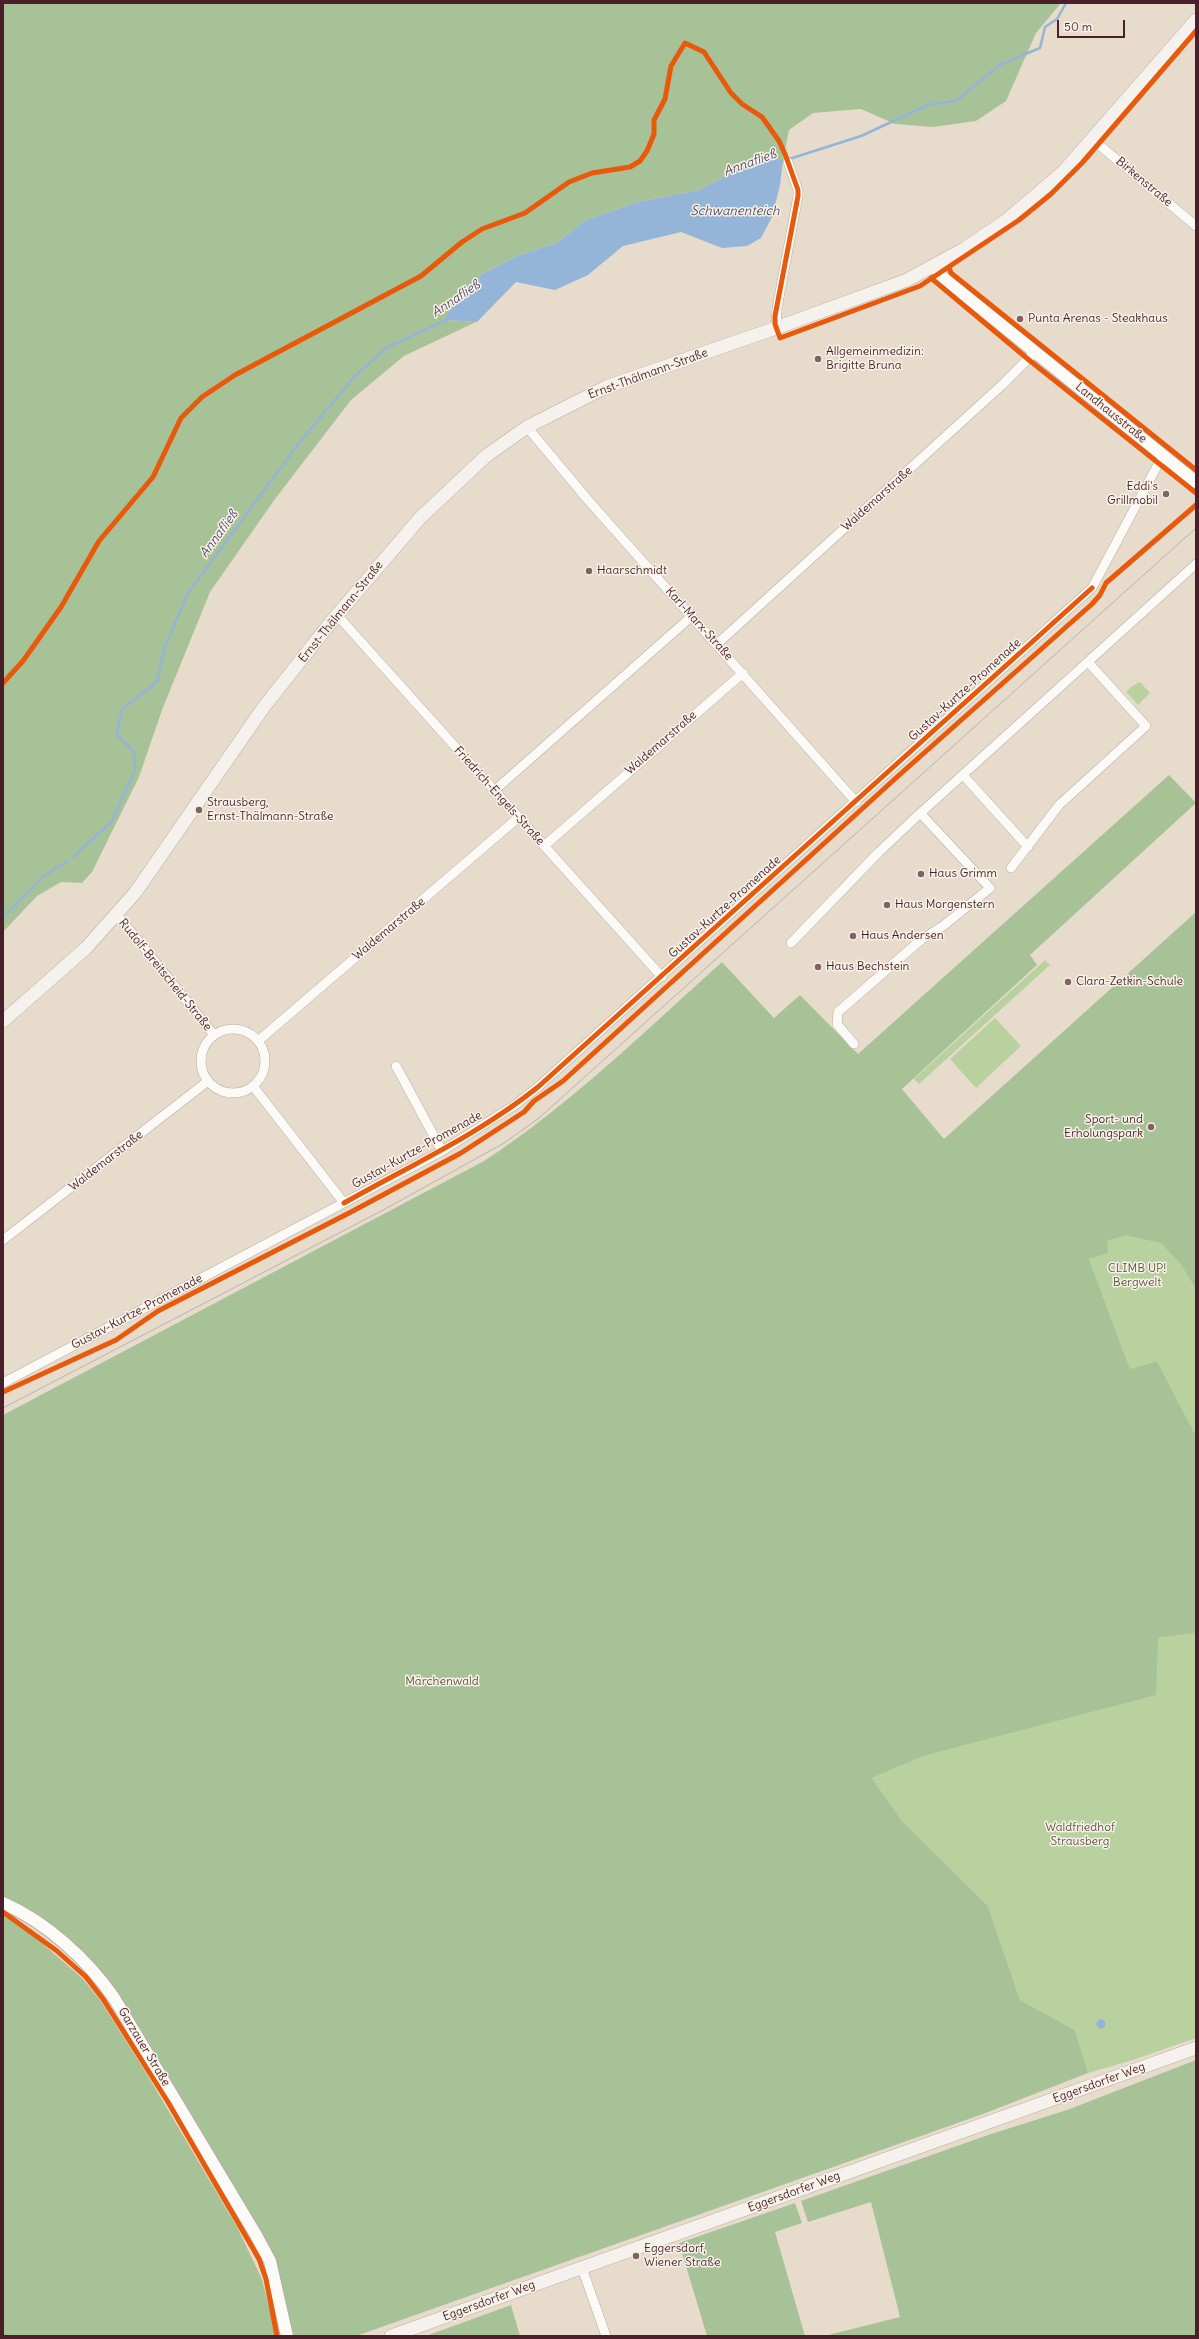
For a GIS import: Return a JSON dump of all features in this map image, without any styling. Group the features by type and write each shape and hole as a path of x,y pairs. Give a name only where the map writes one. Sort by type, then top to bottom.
{"main road":[{"name":"Ernst-Thälmann-Straße","path":"3,1021 86,948 116,916 135,893 162,855 263,708 337,614 420,518 486,456 527,427 606,386 776,328 907,280 935,266 1007,220 1063,172 1196,20"},
{"name":"Eggersdorfer Weg","path":"391,2336 1196,2048"}],"street":[{"name":"Birkenstraße","path":"1092,139 1196,226"},
{"path":"776,328 777,308 798,196 798,190 788,162"},
{"name":"Landhausstraße","path":"935,266 941,276 1196,482"},
{"name":"Waldemarstraße","path":"717,644 1002,385 1035,352"},
{"name":"Karl-Marx-Straße","path":"527,427 550,457 856,802"},
{"name":"Gustav-Kurtze-Promenade","path":"3,1382 442,1151 521,1101 662,977 1092,588 1163,455"},
{"path":"791,943 878,853 1196,564"},
{"name":"Friedrich-Engels-Straße","path":"337,614 662,977"},
{"path":"495,790 692,616"},
{"path":"1011,868 1059,805 1146,726 1088,662"},
{"name":"Waldemarstraße","path":"544,846 743,673"},
{"path":"963,775 1028,847"},
{"path":"854,1044 837,1024 838,1012 922,940 943,926 990,888 921,814"},
{"name":"Waldemarstraße","path":"258,1041 519,817"},
{"name":"Rudolf-Breitscheid-Straße","path":"116,916 124,923 214,1035"},
{"name":"Rudolf-Breitscheid-Straße","path":"208,1081 203,1072 202,1052 207,1042 214,1035 223,1030 237,1030 251,1034 258,1041"},
{"path":"208,1081 216,1088 226,1092 236,1093 253,1086 262,1075 266,1062 263,1049 258,1041"},
{"name":"Gustav-Kurtze-Promenade","path":"396,1066 442,1151"},
{"name":"Waldemarstraße","path":"3,1240 208,1081"},
{"path":"253,1086 344,1203"},
{"name":"Garzauer Straße","path":"3,1903 36,1922 59,1939 100,1977 114,1998 256,2235 270,2261 287,2336"},
{"path":"582,2268 606,2336"}],"green space":[{"path":"3,3 1061,3 1036,33 1006,101 976,121 933,127 895,124 861,109 813,113 789,130 783,160 757,160 699,190 638,202 586,220 556,243 517,256 482,274 469,292 448,312 447,320 476,322 404,356 351,400 275,499 210,592 162,710 139,777 92,872 82,883 61,882 37,896 3,932"},
{"path":"1140,682 1150,693 1138,705 1126,692 1132,686"},
{"name":"Märchenwald","path":"1169,775 1196,803 1030,955 1037,965 902,1089 944,1139 1196,912 1196,1289 1181,1264 1161,1243 1125,1235 1107,1241 1108,1253 1089,1259 1130,1369 1157,1361 1196,1436 1196,1633 1158,1638 1156,1695 926,1755 872,1778 902,1821 988,1906 1020,2000 1075,2030 1088,2073 983,2114 356,2336 292,2336 280,2281 117,1995 98,1968 67,1940 3,1900 3,1415 484,1161 547,1116 607,1066 722,962 774,1018 800,995 858,1054"},
{"name":"Sport- und Erholungspark","path":"1196,929 1196,1436 1157,1361 1130,1369 1089,1259"},
{"path":"1045,960 1050,965 919,1084 914,1079"},
{"path":"995,1018 1021,1046 976,1088 950,1059"},
{"name":"Waldfriedhof Strausberg","path":"1196,1633 1196,2038 1133,2060 1088,2073 1075,2030 1020,2000 988,1906 902,1821 872,1778 926,1755 1158,1638"},
{"path":"3,1914 35,1937 83,1979 100,2000 148,2076 237,2227 262,2279 276,2336 3,2336"},
{"path":"1196,2060 1196,2336 824,2336 900,2317 871,2202 808,2222 801,2201 991,2134 1067,2110"},
{"path":"795,2203 802,2223 775,2232 805,2336 707,2336 679,2243"},
{"path":"511,2305 520,2336 426,2336"}],"water":[{"name":"Schwanenteich","path":"757,160 783,160 780,185 772,217 761,238 747,246 722,248 681,232 623,246 588,275 555,290 516,282 477,322 446,320 447,313 469,292 482,274 517,256 556,243 586,220 638,202 699,190"},
{"path":"1101,2019 1106,2024 1101,2029 1096,2024"}],"waterway":[{"name":"Annafließ","path":"780,162 861,136 928,105 956,101 999,65 1040,48 1045,27 1057,19 1066,3"},
{"name":"Annafließ","path":"73,857 111,822 135,771 134,751 117,735 122,709 157,682 164,649 188,593 299,443 353,378 386,348 448,319"},
{"name":"Annafließ","path":"3,918 42,877 68,861"}],"tram line":[{"path":"3,1408 387,1208 504,1143 539,1118 1196,528"}],"cycle path":[{"path":"3,683 23,661 61,607 99,541 153,477 181,418 202,397 235,375 421,276 462,242 482,229 525,213 569,182 592,173 630,167 640,161 647,151 654,134 654,120 665,99 671,66 685,43 704,52 731,93 742,104 762,117 779,141 798,190 775,316 775,324 780,338 920,286 1019,220 1051,194 1082,163 1196,31"},
{"path":"949,267 951,273 1196,470"},
{"path":"931,278 1029,360 1196,493"},
{"path":"3,1392 116,1340 158,1311 351,1212 461,1153 524,1112 534,1101 563,1081 897,777 1092,604 1100,595 1106,583 1196,505"},
{"path":"344,1203 467,1135 492,1120 538,1087 1092,588"},
{"path":"3,1912 57,1951 86,1977 103,1999 168,2102 259,2259 266,2279 277,2336"}],"place":[{"name":"Punta Arenas - Steakhaus","path":"1020,319"},
{"name":"Allgemeinmedizin: Brigitte Bruna","path":"818,359"},
{"name":"Eddi's Grillmobil","path":"1166,494"},
{"name":"Haarschmidt","path":"589,571"},
{"name":"Strausberg, Ernst-Thälmann-Straße","path":"199,810"},
{"name":"Haus Grimm","path":"921,874"},
{"name":"Haus Morgenstern","path":"887,905"},
{"name":"Haus Andersen","path":"853,936"},
{"name":"Haus Bechstein","path":"818,967"},
{"name":"Clara-Zetkin-Schule","path":"1068,982"},
{"name":"Sport- und Erholungspark","path":"1151,1127"},
{"name":"Eggersdorf, Wiener Straße","path":"636,2256"}],"park label":[{"name":"CLIMB UP! Bergwelt","path":"1137,1276"}]}
